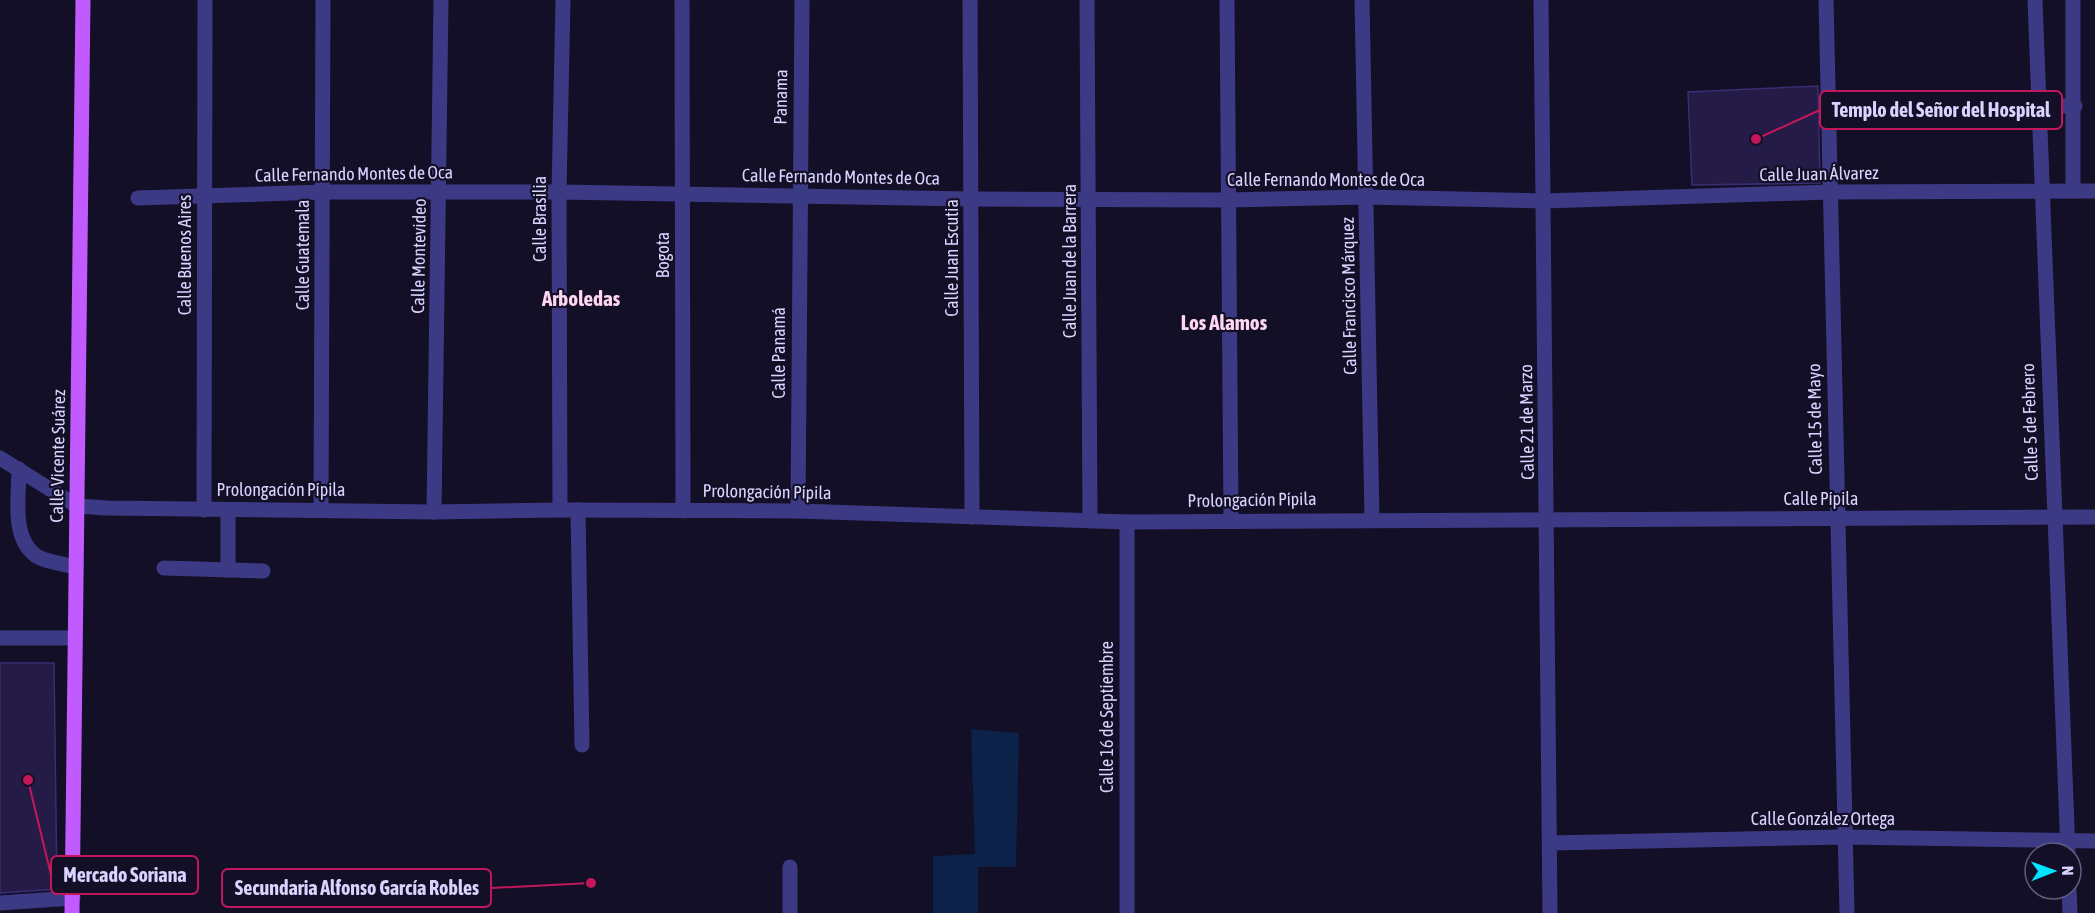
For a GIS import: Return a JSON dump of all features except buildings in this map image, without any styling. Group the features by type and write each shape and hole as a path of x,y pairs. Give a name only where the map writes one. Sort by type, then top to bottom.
{"main road":[{"name":"Calle Vicente Suárez","path":"73,905 82,0"}],"street":[{"name":"Calle Buenos Aires","path":"204,510 205,0"},
{"name":"Calle Guatemala","path":"321,510 323,0"},
{"name":"Calle Montevideo","path":"434,512 441,0"},
{"name":"Calle Brasilia","path":"560,510 559,192 563,0"},
{"name":"Bogota","path":"682,0 683,511"},
{"name":"Panama","path":"800,195 802,0"},
{"name":"Calle Juan Escutia","path":"970,0 972,517"},
{"name":"Calle Juan de la Barrera","path":"1087,0 1090,199 1090,521"},
{"path":"1227,0 1231,519"},
{"name":"Calle Francisco Márquez","path":"1362,0 1372,519"},
{"name":"Calle 21 de Marzo","path":"1541,0 1548,519 1550,913"},
{"name":"Calle 15 de Mayo","path":"1826,0 1836,519 1847,913"},
{"name":"Calle 5 de Febrero","path":"2035,0 2053,516 2068,841"},
{"path":"2073,0 2075,106 2073,191"},
{"path":"2038,106 2075,106"},
{"name":"Calle Juan Álvarez","path":"1544,201 1830,192 2095,191"},
{"name":"Calle Fernando Montes de Oca","path":"138,198 323,192 559,192 971,199 1229,200 1367,197 1544,201"},
{"name":"Calle Panamá","path":"798,511 800,195"},
{"path":"0,458 77,506"},
{"path":"19,469 19,521 23,538 36,556 76,567"},
{"name":"Prolongación Pípila","path":"77,506 204,510 434,512 798,511 1127,522 1231,519 1548,519"},
{"path":"228,510 228,570"},
{"path":"578,510 582,745"},
{"name":"Calle Pípila","path":"1548,519 2095,517"},
{"name":"Calle 16 de Septiembre","path":"1127,522 1127,913"},
{"path":"164,568 263,571"},
{"path":"0,638 75,638"},
{"name":"Calle González Ortega","path":"1550,843 1845,837 2023,845"},
{"path":"790,867 790,913"},
{"path":"0,903 35,907 73,905"}],"water":[{"path":"971,729 1019,733 1016,867 978,867 978,913 933,913 933,856 975,854"}],"place":[{"name":"Templo del Señor del Hospital","path":"1756,139"},
{"name":"Mercado Soriana","path":"28,780"},
{"name":"Secundaria Alfonso García Robles","path":"591,883"}],"district":[{"name":"Arboledas","path":"581,299"},
{"name":"Los Alamos","path":"1224,323"}]}
